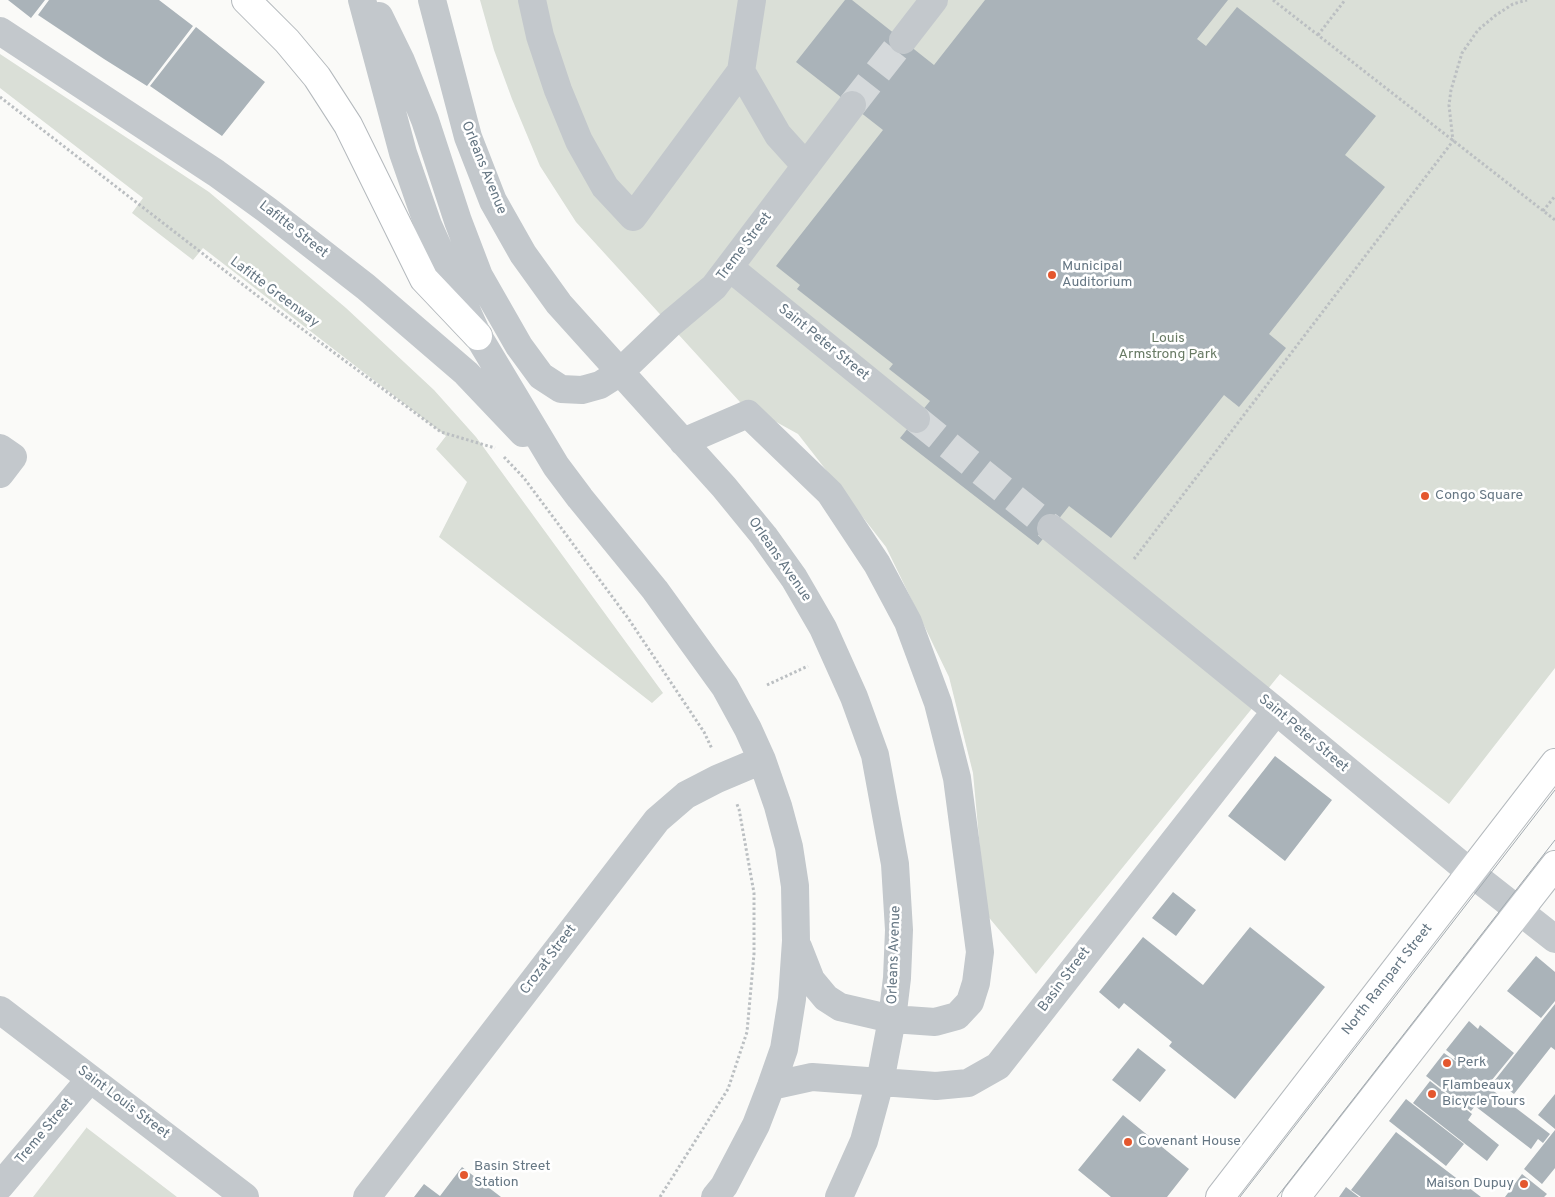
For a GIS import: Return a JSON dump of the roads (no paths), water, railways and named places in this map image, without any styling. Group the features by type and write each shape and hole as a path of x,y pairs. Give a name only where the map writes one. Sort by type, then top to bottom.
{"main road":[{"path":"246,0 287,41 316,77 348,125 424,279 478,336"},
{"name":"North Rampart Street","path":"1220,1197 1555,763"},
{"path":"1296,1197 1555,865"}],"street":[{"path":"362,0 403,153 418,198 428,225 478,336 556,466 655,590 725,687 748,729 762,760 778,806 789,847 795,886 796,941 792,999 784,1049 771,1086 756,1125 722,1193"},
{"name":"Treme Street","path":"370,0 401,61 425,120 458,221 479,276 519,346 541,376 561,389 582,390 600,385 620,373 670,324 714,287 852,106"},
{"name":"Orleans Avenue","path":"432,0 468,137 493,201 523,254 559,304 724,487 764,536 794,578 823,628 854,697 874,755 886,809 895,864 899,930 897,978 892,1019 880,1082 864,1141 839,1197"},
{"path":"532,0 540,36 558,90 579,141 604,187 633,217 741,71 752,0"},
{"path":"903,40 934,0"},
{"name":"Lafitte Street","path":"0,31 216,173 351,275 466,373 556,466"},
{"path":"741,71 778,135 806,166"},
{"name":"Saint Peter Street","path":"729,267 916,419"},
{"path":"683,442 748,414 830,493 877,564 908,622 935,694 957,778 980,952 976,983 970,1002 957,1016 935,1022 892,1019 840,1007 826,998 811,980 796,941"},
{"name":"Saint Peter Street","path":"1051,528 1276,711 1471,874 1555,938"},
{"name":"Basin Street","path":"771,1086 812,1077 936,1086 968,1082 998,1066 1276,711"},
{"name":"Crozat Street","path":"367,1197 657,820 686,795 717,779 762,760"},
{"name":"Saint Louis Street","path":"0,1010 245,1197"},
{"name":"Treme Street","path":"0,1186 90,1078"}],"tunnel":[{"path":"852,105 903,40"},
{"path":"916,419 1051,528"}],"tram line":[{"path":"1240,1197 1555,790"},
{"path":"1277,1197 1555,840"}],"place":[{"name":"Municipal Auditorium","path":"1052,275"},
{"name":"Congo Square","path":"1425,496"},
{"name":"Perk","path":"1447,1063"},
{"name":"Flambeaux Bicycle Tours","path":"1432,1094"},
{"name":"Covenant House","path":"1128,1142"},
{"name":"Basin Street Station","path":"464,1175"},
{"name":"Maison Dupuy","path":"1524,1184"}],"park label":[{"name":"Louis Armstrong Park","path":"1168,348"}]}
